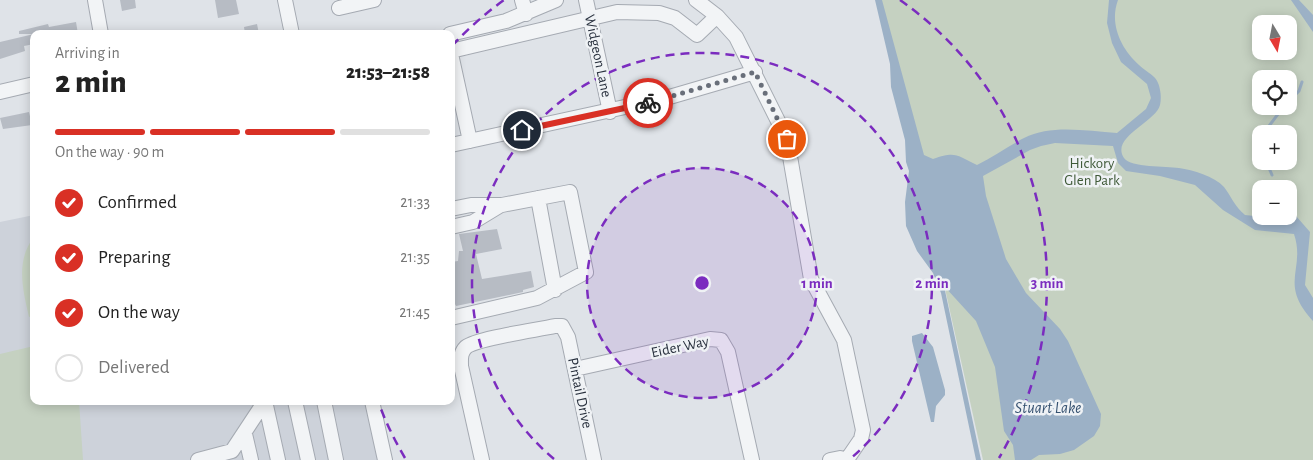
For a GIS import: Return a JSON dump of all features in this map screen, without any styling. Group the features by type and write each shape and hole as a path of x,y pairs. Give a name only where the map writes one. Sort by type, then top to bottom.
{"street":[{"path":"95,0 100,30"},
{"path":"285,0 291,30"},
{"path":"339,8 374,0"},
{"path":"455,32 524,7 556,0"},
{"name":"Widgeon Lane","path":"586,0 610,112"},
{"path":"696,0 717,16 736,37 787,139 811,279 838,326 848,356 863,430 861,439 842,459"},
{"path":"455,51 617,12 659,13 675,18 697,36 717,16"},
{"path":"455,71 470,141"},
{"path":"455,144 610,112 755,72"},
{"path":"0,92 30,85"},
{"path":"455,208 470,205 502,205 570,192 586,272 537,298 455,317"},
{"path":"538,198 555,290"},
{"path":"455,226 473,222 502,205"},
{"name":"Pintail Drive","path":"482,460 461,366 461,354 467,346 482,341 562,326 568,336 594,460"},
{"name":"Eider Way","path":"575,369 710,339 722,340 728,352 752,460"},
{"path":"198,460 220,457 232,452 263,405"},
{"path":"266,405 278,460"},
{"path":"296,405 308,460"},
{"path":"325,405 336,460"},
{"path":"373,405 385,460"},
{"path":"245,434 251,460"}],"shaded area":[{"path":"30,216 30,405 377,405 389,460 0,460 0,222"}],"green space":[{"name":"Hickory Glen Park","path":"881,0 1313,0 1313,460 983,460"},
{"path":"30,243 29,317 22,276 24,256"},
{"path":"30,347 30,405 79,405 83,460 0,460 0,354"}],"water":[{"name":"Stuart Lake","path":"875,0 882,0 924,155 933,159 947,155 956,155 977,165 1024,138 1046,131 1082,130 1117,133 1146,109 1151,98 1147,84 1121,62 1112,43 1107,23 1109,0 1118,0 1115,18 1118,36 1133,59 1157,81 1161,95 1157,111 1128,136 1123,143 1121,150 1124,158 1134,164 1185,169 1209,177 1224,187 1245,215 1252,216 1252,225 1297,225 1297,217 1310,232 1305,285 1313,298 1313,321 1297,296 1295,277 1297,247 1294,234 1255,230 1223,210 1195,185 1160,176 1126,171 1118,163 1113,146 1055,143 1030,150 983,176 986,196 1006,259 1026,293 1060,329 1068,341 1101,414 1100,426 1094,436 1074,450 1060,454 1039,455 1031,460 1015,460 1013,445 1004,431 995,367 976,321 944,286 981,460 976,460 941,293 933,273 917,251 906,226 905,202 909,171 906,162 905,140 891,87 890,64"},
{"path":"1291,0 1299,0 1313,15 1313,32"},
{"path":"922,333 933,347 945,390 945,395 936,406 934,422 931,422 912,341 912,336"}],"building":[{"path":"120,0 135,0 136,8 122,11"},
{"path":"215,0 236,0 239,14 218,18"},
{"path":"76,22 77,30 30,30 30,34 19,34 19,31 48,24 49,27"},
{"path":"257,24 258,30 244,30 244,27"},
{"path":"30,35 30,45 24,46 25,51 0,59 0,42"},
{"path":"29,112 30,125 3,129 0,118"},
{"path":"497,229 502,249 476,254 482,279 531,271 534,287 523,290 523,292 456,306 455,261 458,261 459,251 463,251 459,234"}],"waterway":[{"path":"1297,93 1302,82"},
{"path":"1270,125 1277,115"},
{"path":"1270,170 1272,175"}],"way so far":[{"path":"648,103 755,72 787,139"}],"route":[{"path":"522,130 648,103"}]}
